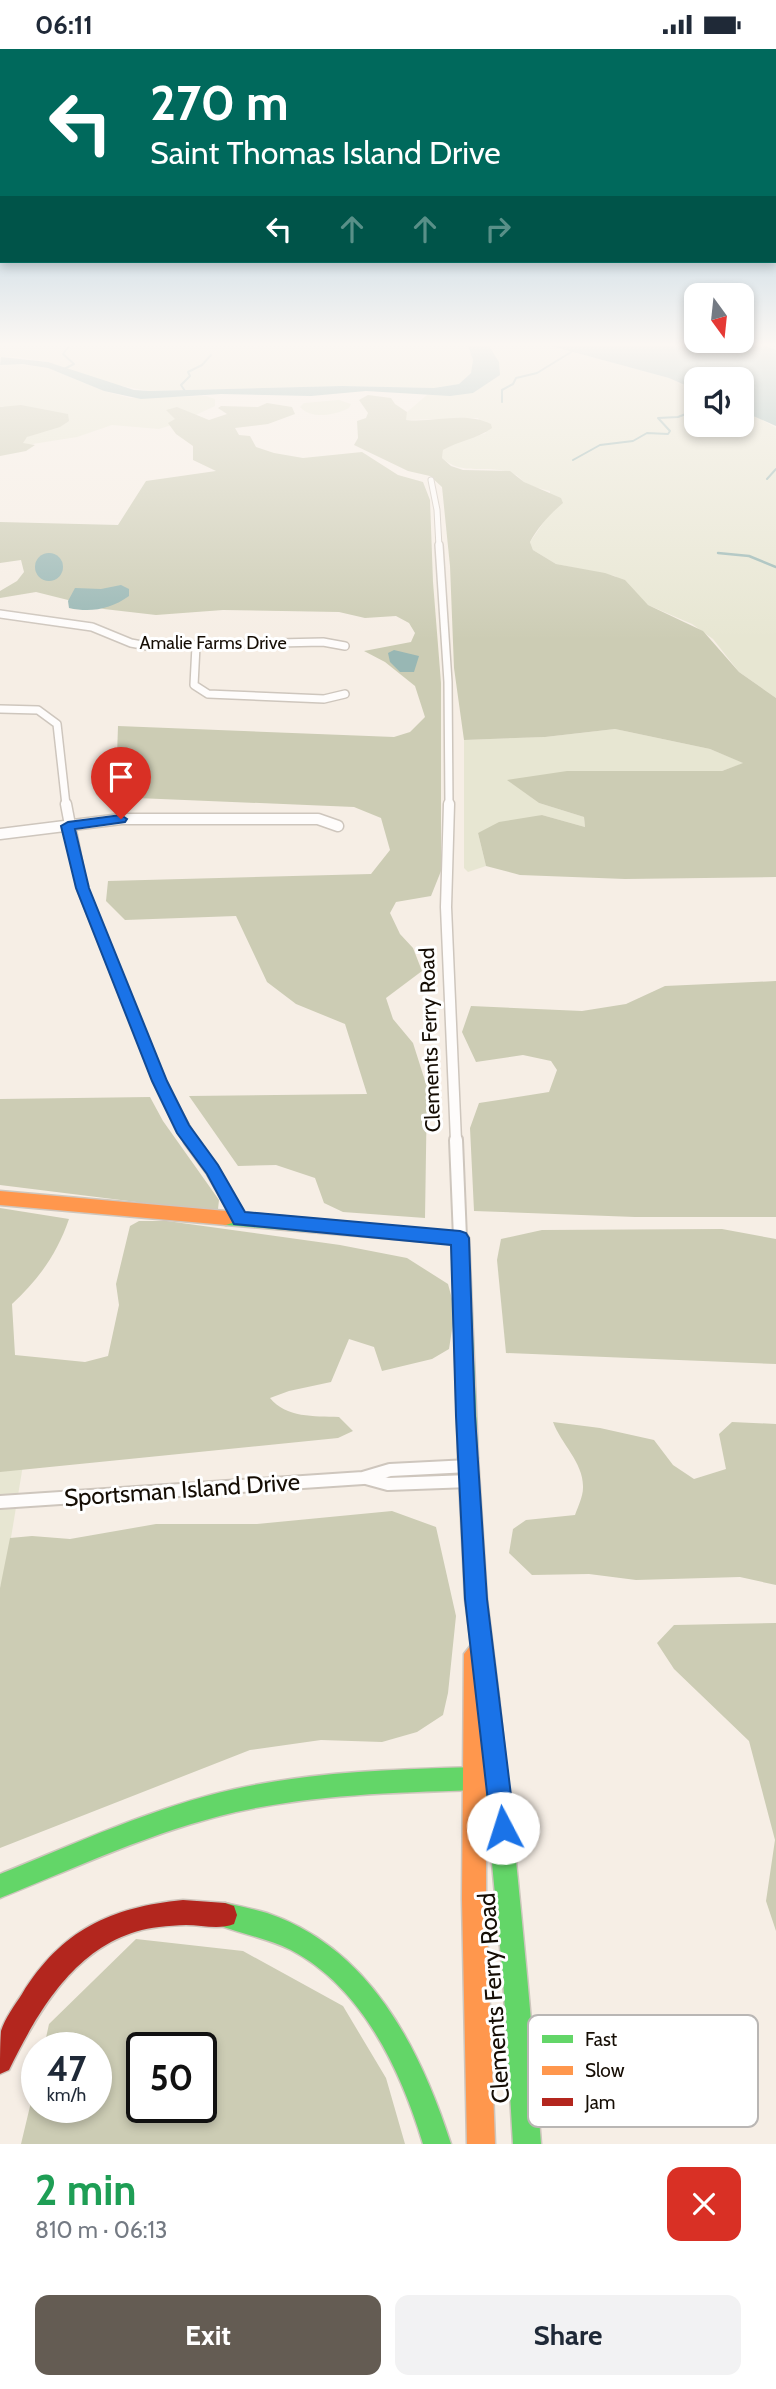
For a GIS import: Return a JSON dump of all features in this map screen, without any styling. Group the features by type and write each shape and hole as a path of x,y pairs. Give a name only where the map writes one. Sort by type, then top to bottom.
{"main road":[{"path":"0,1198 460,1238"},
{"name":"Clements Ferry Road","path":"460,1238 476,1599 498,1778 516,1978 527,2144"},
{"name":"Clements Ferry Road","path":"476,1599 472,1779 474,1979 481,2144"},
{"path":"0,1885 142,1831 234,1801 324,1786 498,1778"},
{"path":"0,2061 10,2033 27,2004 54,1968 82,1942 113,1925 150,1914 186,1909 219,1913 254,1922 314,1948 345,1975 391,2032 412,2070 437,2144"}],"street":[{"name":"Clements Ferry Road","path":"431,480 437,510 448,682 450,767 446,907 460,1238"},
{"name":"Amalie Farms Drive","path":"0,614 92,627 131,643 196,646 323,642 345,646"},
{"path":"196,646 194,685 208,695 324,698 345,694"},
{"path":"0,709 37,708 49,714 57,724 68,826 82,888 159,1081 183,1129 212,1170 240,1219"},
{"path":"0,834 121,819 318,819 338,826"},
{"name":"Sportsman Island Drive","path":"0,1502 363,1478 388,1483 469,1474"}],"green space":[{"path":"0,444 35,445 26,451 0,456"},
{"path":"190,444 254,444 256,447 274,453 303,458 362,452 398,475 423,482 430,500 441,683 441,871 431,896 396,902 390,913 400,934 413,948 422,971 386,998 393,1019 413,1043 427,1087 425,1218 343,1212 324,1203 315,1178 276,1165 238,1166 189,1096 367,1094 345,1024 296,1004 267,982 236,916 125,920 106,901 108,881 371,874 390,850 381,818 354,807 137,798 122,791 117,756 118,726 394,737 410,732 425,717 415,686 385,662 364,651 411,642 415,633 409,623 396,616 365,618 339,612 223,610 156,615 104,609 36,592 0,598 0,591 17,581 24,572 21,560 0,563 0,522 118,525 146,481 216,471 193,460 193,446"},
{"path":"454,444 776,444 776,698 739,672 713,639 692,624 648,605 615,576 556,564 533,550 530,542 550,513 550,491 530,485 507,471 468,469 450,464 442,458 443,450"},
{"path":"456,444 443,450 442,458 451,466 463,470 510,471 524,482 561,498 563,503 545,521 530,542 533,550 556,564 605,573 625,580 648,605 703,631 739,672 776,698 776,877 625,879 520,875 486,866 478,833 499,822 542,815 585,827 584,817 539,803 507,780 567,771 722,771 743,763 710,749 615,729 545,737 464,740 454,668 450,566 442,487 430,476 408,471 354,445"},
{"path":"615,729 710,749 744,763 722,771 508,780 539,803 584,817 585,827 542,815 478,833 486,866 468,872 464,868 464,740 545,737"},
{"path":"776,981 776,1217 635,1217 474,1211 470,1128 479,1103 549,1092 557,1070 551,1061 523,1055 476,1062 462,1032 471,1006 582,1011 626,1004 665,986"},
{"path":"150,1097 163,1121 219,1200 218,1209 193,1209 0,1185 0,1099"},
{"path":"0,1208 69,1219 59,1244 46,1265 12,1304 15,1355 85,1362 108,1356 119,1305 116,1284 130,1226 139,1221 167,1221 340,1245 407,1258 448,1284 455,1310 449,1349 432,1359 382,1371 374,1347 349,1339 331,1382 270,1398 292,1413 339,1417 353,1431 338,1438 0,1472"},
{"path":"722,1229 776,1239 776,1364 506,1353 497,1260 501,1239 542,1230"},
{"path":"553,1422 600,1428 654,1440 673,1465 694,1479 726,1469 719,1434 732,1422 776,1424 776,1585 740,1577 636,1580 589,1574 532,1575 509,1553 513,1529 526,1520 575,1515 583,1491 580,1470"},
{"path":"23,1465 6,1568 0,1588 0,1470"},
{"path":"392,1511 436,1527 456,1616 443,1715 417,1732 382,1742 321,1740 250,1750 0,1848 0,1588 10,1538 32,1536 70,1539 156,1524 257,1524"},
{"path":"776,1623 776,1931 766,1901 775,1840 749,1741 674,1669 657,1643 674,1625"},
{"path":"136,1939 243,1951 343,2006 386,2078 405,2144 21,2144 26,2123 112,2123 112,2032 47,2032 49,2024"}],"water":[{"path":"49,553 59,557 63,567 59,577 49,581 39,577 35,567 39,557"},
{"path":"121,585 129,589 129,596 115,604 93,610 69,608 68,601 75,588 101,589"},
{"path":"394,650 419,656 414,672 400,672 390,662 388,653"}],"waterway":[{"path":"573,460 600,445 610,444"},
{"path":"767,479 776,469"},
{"path":"718,553 749,556 776,567"}],"traffic: fast":[{"path":"226,1218 460,1238 468,1458"},
{"path":"488,1698 516,1978 527,2144"},
{"path":"0,1886 145,1828 234,1801 333,1785 498,1778"},
{"path":"225,1915 267,1925 304,1943 336,1967 364,1997 409,2066 437,2144"}],"traffic: slow":[{"path":"0,1198 226,1218"},
{"path":"468,1458 476,1599 488,1698"},
{"path":"475,1654 474,1899 481,2144"}],"traffic: jam":[{"path":"0,2061 38,1992 60,1965 85,1943 113,1927 146,1916 183,1912 225,1915"}],"route":[{"path":"121,819 68,826 82,888 159,1081 183,1129 212,1170 240,1219 460,1238 476,1599 503,1828"}]}
